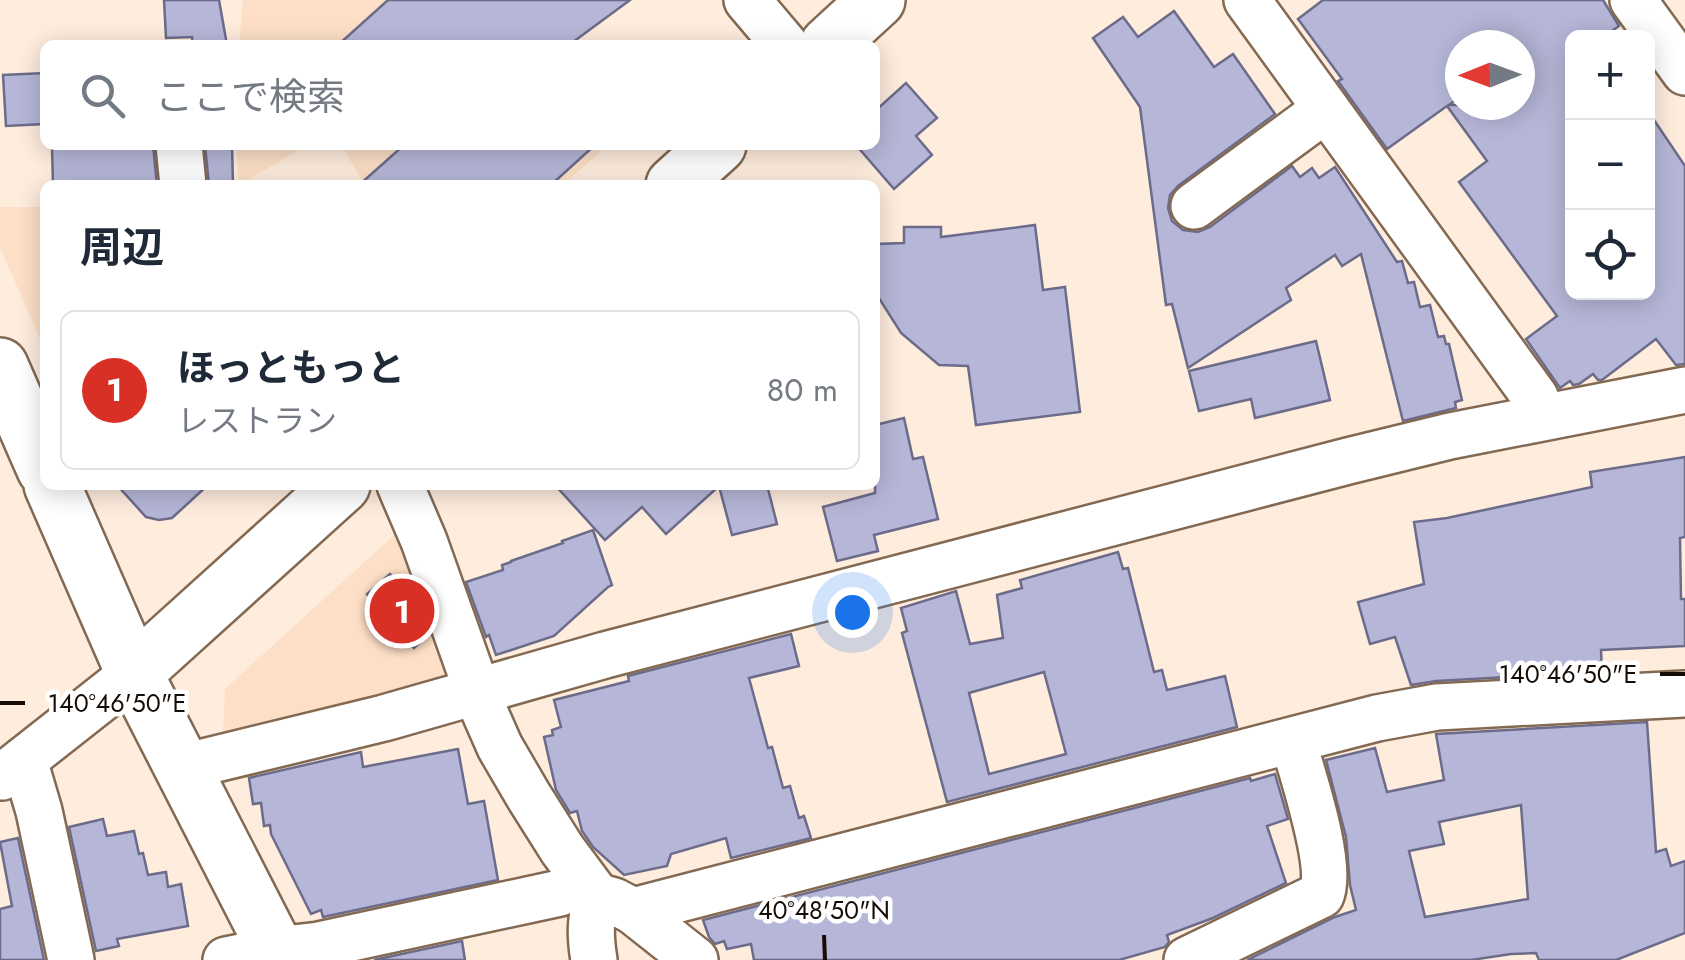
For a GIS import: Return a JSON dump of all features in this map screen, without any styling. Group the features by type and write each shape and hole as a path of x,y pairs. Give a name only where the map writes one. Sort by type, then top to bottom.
{"street":[{"path":"747,0 780,40"},
{"path":"833,40 877,0"},
{"path":"1246,0 1536,397 1544,417"},
{"path":"1633,0 1685,72"},
{"path":"1194,206 1326,109"},
{"path":"180,150 183,180"},
{"path":"680,180 712,150"},
{"path":"0,366 40,458"},
{"path":"183,767 384,718 605,654 1348,460 1685,390"},
{"path":"54,490 134,673 183,767 261,957 560,892 605,896 1376,718 1437,708 1685,694"},
{"path":"71,960 39,811 12,769 134,673 336,490"},
{"path":"402,490 485,713 509,764 554,836 605,896 695,960"},
{"path":"1187,960 1321,895 1324,887 1320,848 1293,740"},
{"path":"594,960 590,920 605,896"}],"shaded area":[{"path":"243,0 542,0 570,40 239,40"},
{"path":"236,150 299,150 248,180 239,180"},
{"path":"344,150 602,150 569,180 362,180"},
{"path":"0,207 40,207 40,339 0,247"},
{"path":"403,527 458,669 414,685 223,734 225,689"}],"building":[{"path":"164,0 219,0 226,40 166,38"},
{"path":"388,0 630,0 576,40 344,40"},
{"path":"1323,0 1603,0 1619,26 1613,30 1565,30 1565,300 1655,300 1655,121 1685,166 1685,364 1676,365 1656,339 1602,380 1593,374 1579,384 1570,381 1560,388 1526,339 1557,316 1459,182 1487,161 1457,120 1535,120 1535,30 1445,30 1445,107 1387,149 1338,81 1342,79 1298,19"},
{"path":"1174,11 1214,67 1233,54 1275,114 1178,186 1170,195 1172,221 1183,230 1198,232 1292,166 1300,177 1312,168 1319,178 1335,167 1397,262 1402,261 1408,283 1414,282 1420,307 1430,305 1438,337 1444,336 1449,344 1462,400 1455,402 1456,408 1403,421 1361,254 1342,266 1335,255 1286,288 1291,300 1188,368 1172,304 1166,305 1140,107 1093,38 1123,17 1138,37"},
{"path":"40,73 40,124 6,126 3,75"},
{"path":"906,83 937,118 916,136 932,155 894,189 860,150 880,150 880,106"},
{"path":"52,150 154,150 156,180 53,180"},
{"path":"206,150 232,150 233,180 208,180"},
{"path":"398,150 590,150 556,180 365,180"},
{"path":"1035,225 1043,290 1065,287 1080,412 976,425 968,366 939,365 901,333 880,300 880,244 904,243 904,227 941,227 941,237"},
{"path":"1316,341 1330,400 1255,418 1251,399 1199,411 1189,371"},
{"path":"904,418 913,459 923,457 938,519 874,535 878,551 837,561 823,507 880,490 880,424"},
{"path":"1685,457 1685,537 1680,538 1685,646 1601,650 1602,672 1411,685 1395,637 1370,644 1358,602 1424,584 1414,522 1592,487 1590,472"},
{"path":"122,490 203,490 172,518 146,517"},
{"path":"560,490 715,490 666,534 642,507 605,540"},
{"path":"720,490 768,490 777,524 732,535"},
{"path":"593,530 612,585 554,636 496,655 466,582"},
{"path":"1118,552 1123,569 1128,568 1154,672 1162,670 1167,690 1225,676 1237,727 947,802 902,633 907,631 901,608 956,591 970,644 1003,638 997,595 1022,588 1020,580","holes":["1044,672 1066,754 989,774 969,693"]},
{"path":"390,574 420,610 429,634 414,648 367,594"},
{"path":"791,634 799,666 749,678 783,788 790,786 799,818 804,816 811,838 731,858 726,838 671,854 667,866 624,875 593,847 582,831 577,811 570,813 556,790 544,737 561,727 554,700 629,681 628,676"},
{"path":"1647,722 1656,852 1666,849 1671,866 1685,861 1685,933 1616,960 1539,960 1536,953 1471,960 1247,960 1356,910 1346,837 1326,760 1375,748 1387,792 1444,780 1436,734","holes":["1521,805 1528,899 1425,917 1409,851 1444,844 1439,822"]},
{"path":"458,749 468,804 484,801 498,880 323,917 321,910 311,914 270,825 264,826 261,803 253,804 249,778 361,752 363,767"},
{"path":"1275,774 1288,819 1267,826 1286,883 1167,935 1169,942 1165,947 1119,960 754,960 751,944 727,949 724,941 715,944 703,920 1250,778 1251,781"},
{"path":"103,819 107,836 134,831 148,875 166,872 168,887 181,884 188,926 117,939 119,946 96,951 69,827"},
{"path":"18,838 44,960 0,960 0,909 12,906 0,842"},
{"path":"462,941 465,960 374,960"}],"place":[{"name":"ほっともっと","path":"402,611"}]}
